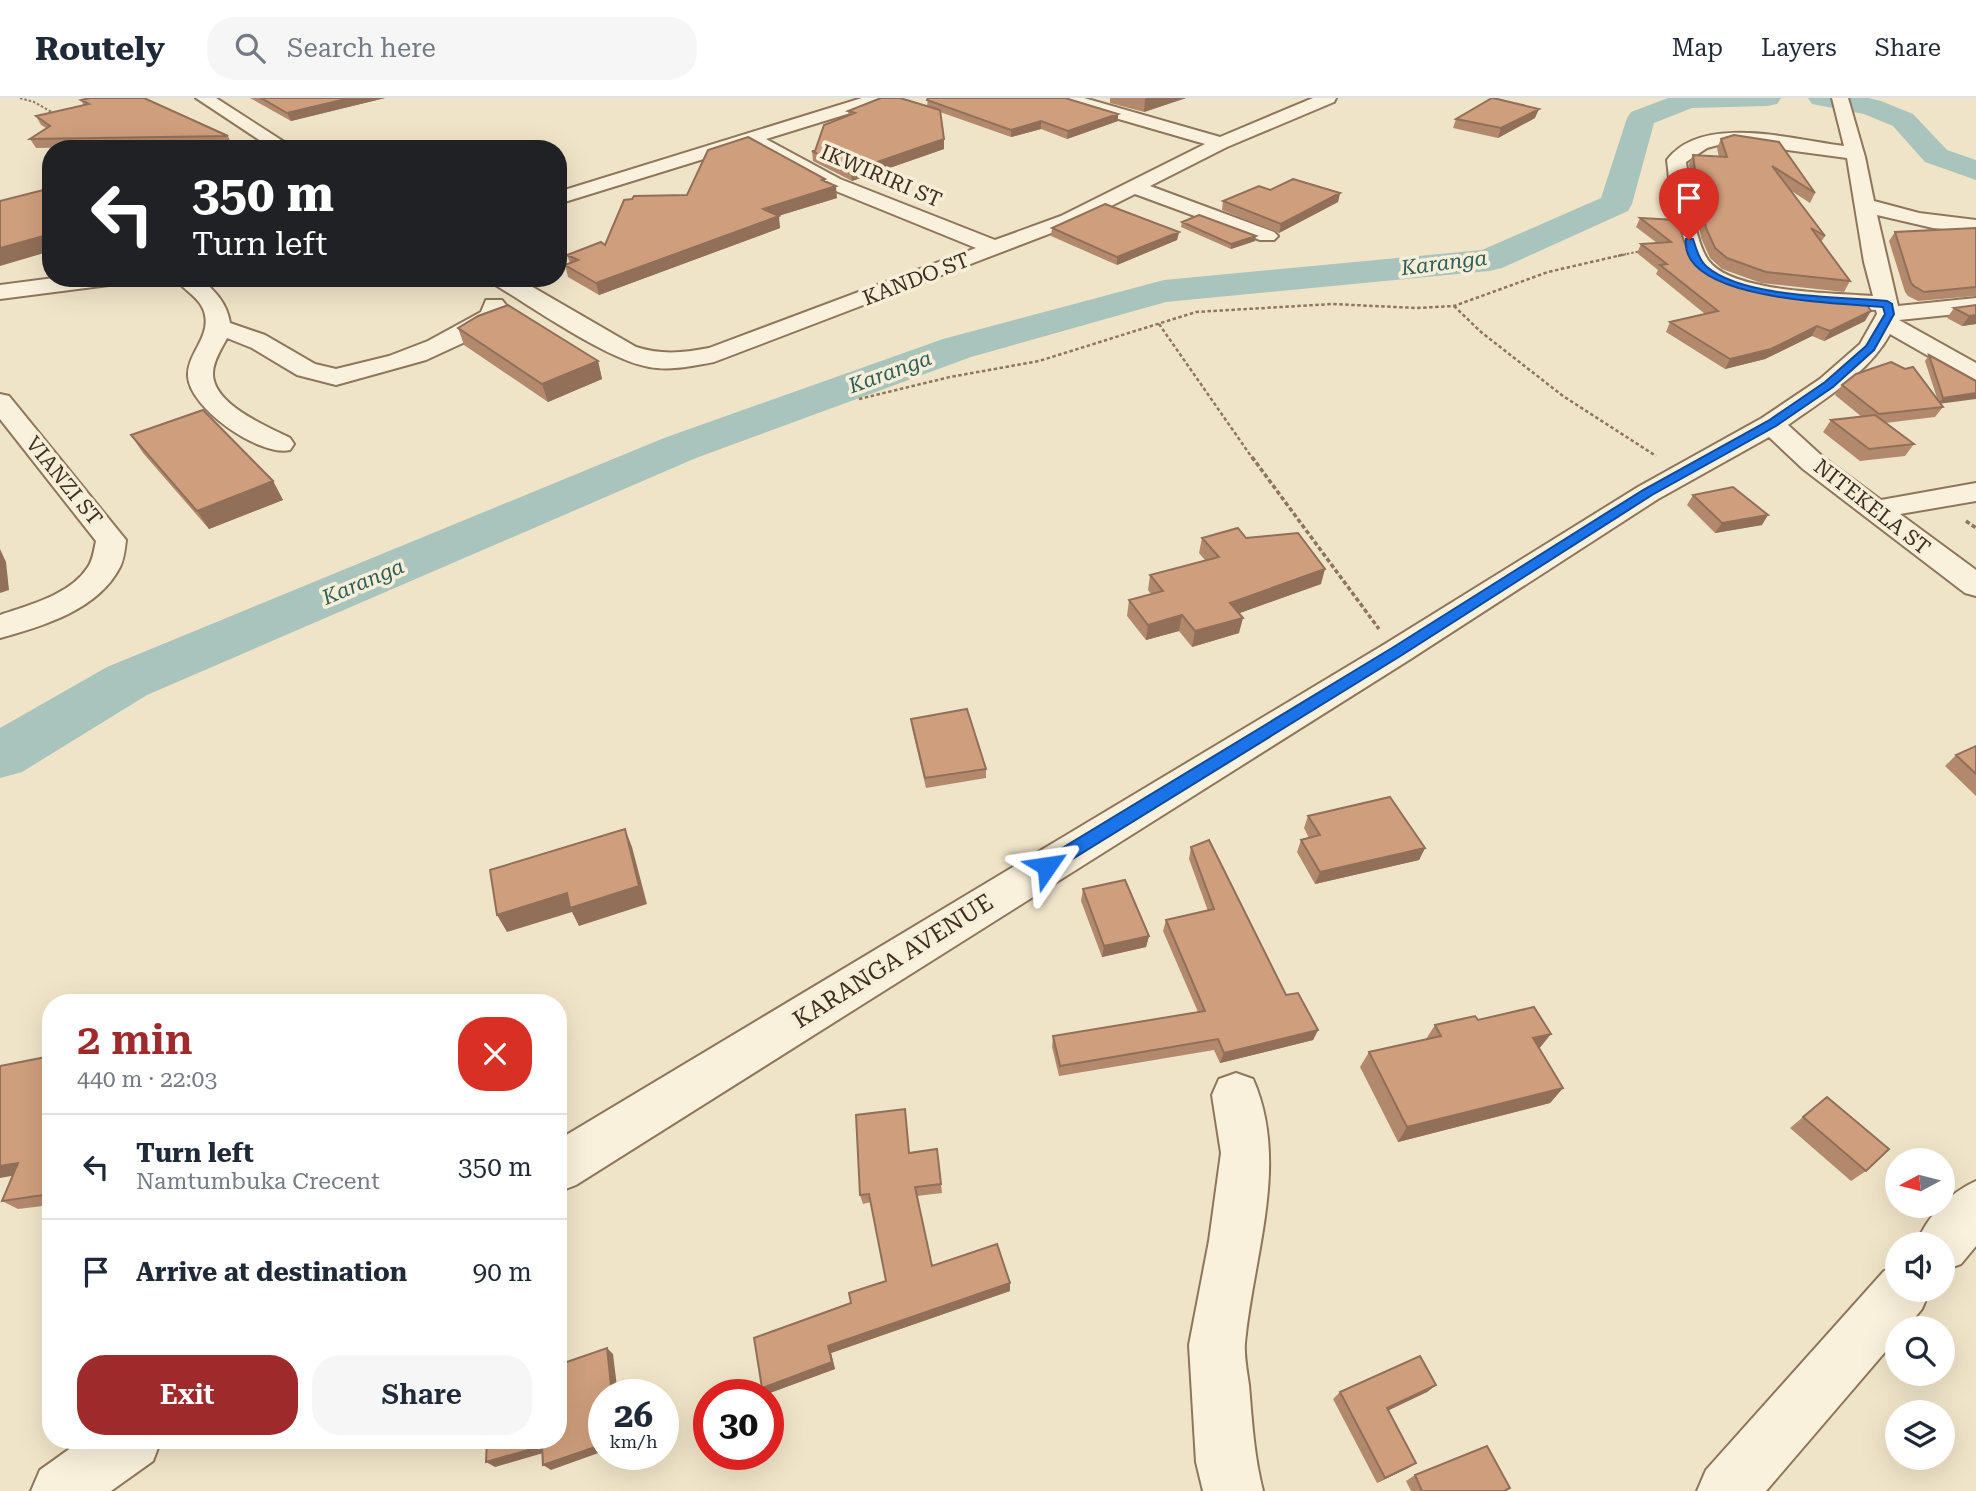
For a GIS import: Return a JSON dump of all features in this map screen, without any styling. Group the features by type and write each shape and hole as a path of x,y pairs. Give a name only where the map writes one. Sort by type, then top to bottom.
{"street":[{"path":"204,98 272,140"},
{"path":"567,195 880,98"},
{"path":"1066,98 1221,143"},
{"name":"KANDO ST","path":"515,287 627,352 652,360 684,360 714,355 1068,220 1221,143 1328,98"},
{"path":"1841,105 1855,153 1887,313 1976,373"},
{"path":"1855,153 1729,138 1709,138 1695,145 1676,160 1692,252 1704,269 1736,285 1769,293 1887,313 1976,305"},
{"name":"IKWIRIRI ST","path":"752,139 833,183 996,248"},
{"path":"1136,188 1267,236"},
{"path":"1864,204 1896,215 1970,228"},
{"path":"0,292 42,287"},
{"path":"198,287 216,313 220,327 201,370 202,388 230,418 280,444"},
{"path":"220,327 258,341 311,372 335,377 418,355 468,333 492,315 494,304"},
{"name":"KARANGA AVENUE","path":"567,1162 1397,652 1648,492 1772,424 1829,384 1870,348 1887,313"},
{"name":"VIANZI ST","path":"0,402 111,540 105,566 88,586 54,607 0,627"},
{"name":"NITEKELA ST","path":"1772,424 1813,463 1976,586"},
{"path":"1875,510 1976,492"},
{"path":"1233,1491 1226,1462 1216,1345 1235,1241 1246,1153 1236,1095"},
{"path":"1954,1232 1976,1207"},
{"path":"1727,1491 1892,1302"},
{"path":"61,1491 119,1449"}],"path":[{"path":"20,98 34,102 64,119"},
{"path":"859,399 1039,361 1196,312 1283,305 1418,308 1454,306 1548,272 1689,240"},
{"path":"1454,306 1552,388 1616,433 1684,472"},
{"path":"1159,324 1287,508 1397,652"}],"building":[{"path":"144,98 228,136 30,139 50,126 36,116 89,104 81,100"},
{"path":"261,98 350,98 287,113"},
{"path":"881,98 900,98 940,110 944,139 851,171 812,151 815,151 824,125 855,113 848,111"},
{"path":"1065,98 1118,114 1068,131 1041,121 1011,130 927,100"},
{"path":"1492,98 1539,109 1501,128 1456,119"},
{"path":"1734,135 1779,142 1815,193 1772,166 1825,236 1811,228 1850,281 1766,272 1727,258 1715,248 1706,228 1696,179 1701,179 1695,170 1693,155 1727,157 1721,139"},
{"path":"748,137 836,186 763,209 779,216 596,283 567,266 578,260 567,255 601,242 605,245 624,200 634,196 687,195 708,150"},
{"path":"1293,179 1340,193 1281,224 1223,201 1259,186 1270,190"},
{"path":"42,190 42,236 0,248 0,201"},
{"path":"1105,204 1179,232 1117,257 1052,228"},
{"path":"1199,215 1256,236 1231,244 1182,222"},
{"path":"1640,218 1677,220 1686,247 1700,266 1721,279 1775,295 1865,302 1871,311 1830,331 1817,326 1771,349 1730,359 1670,322 1718,311 1660,265 1667,264 1641,244 1671,242"},
{"path":"1976,228 1976,287 1924,292 1911,283 1895,232"},
{"path":"508,305 598,361 542,384 458,328 478,316"},
{"path":"1976,305 1976,315 1969,316 1954,308"},
{"path":"1929,355 1976,381 1976,393 1943,398"},
{"path":"1891,362 1905,369 1913,367 1943,407 1879,414 1842,385 1856,374"},
{"path":"203,410 273,481 197,511 131,435"},
{"path":"1875,415 1914,444 1869,449 1831,420"},
{"path":"1733,487 1768,515 1722,523 1693,495"},
{"path":"1238,528 1246,538 1298,533 1325,569 1230,603 1243,618 1195,631 1182,615 1148,625 1129,600 1163,591 1150,575 1219,557 1202,538"},
{"path":"967,709 986,769 925,778 911,719"},
{"path":"1976,746 1976,774 1956,755"},
{"path":"1390,797 1425,848 1320,872 1301,840 1320,835 1308,816"},
{"path":"625,829 639,886 570,908 567,893 497,915 490,870"},
{"path":"1209,840 1286,995 1298,993 1318,1030 1224,1053 1218,1039 1060,1066 1053,1036 1205,1011 1166,920 1214,909 1191,847"},
{"path":"1125,880 1149,936 1104,946 1083,889"},
{"path":"1534,1007 1551,1034 1533,1038 1563,1088 1407,1127 1369,1052 1441,1036 1435,1025 1475,1016 1478,1020"},
{"path":"42,1058 42,1195 2,1201 18,1163 0,1166 0,1066"},
{"path":"1827,1097 1888,1148 1866,1171 1803,1117"},
{"path":"905,1109 909,1153 937,1149 941,1184 915,1187 932,1266 997,1244 1010,1283 828,1346 832,1362 784,1380 761,1379 754,1338 851,1303 849,1293 886,1281 869,1194 860,1195 856,1115"},
{"path":"607,1348 610,1379 588,1379 588,1450 543,1465 542,1449 567,1449 567,1362"},
{"path":"1420,1356 1436,1385 1387,1408 1416,1463 1385,1478 1340,1392"},
{"path":"1487,1446 1510,1488 1504,1491 1422,1491 1415,1475"},
{"path":"487,1449 532,1449 486,1462"}],"waterway":[{"name":"Karanga","path":"0,756 127,681 680,448 957,348 1164,291 1489,260 1616,204 1641,118 1688,100 1767,98"},
{"name":"Karanga","path":"1822,98 1871,107 1903,120 1936,156 1976,171"}],"route":[{"path":"1047,866 1397,652 1648,492 1772,424 1829,384 1870,348 1889,314 1887,304 1769,293 1736,285 1704,269 1692,252 1689,240"}]}
